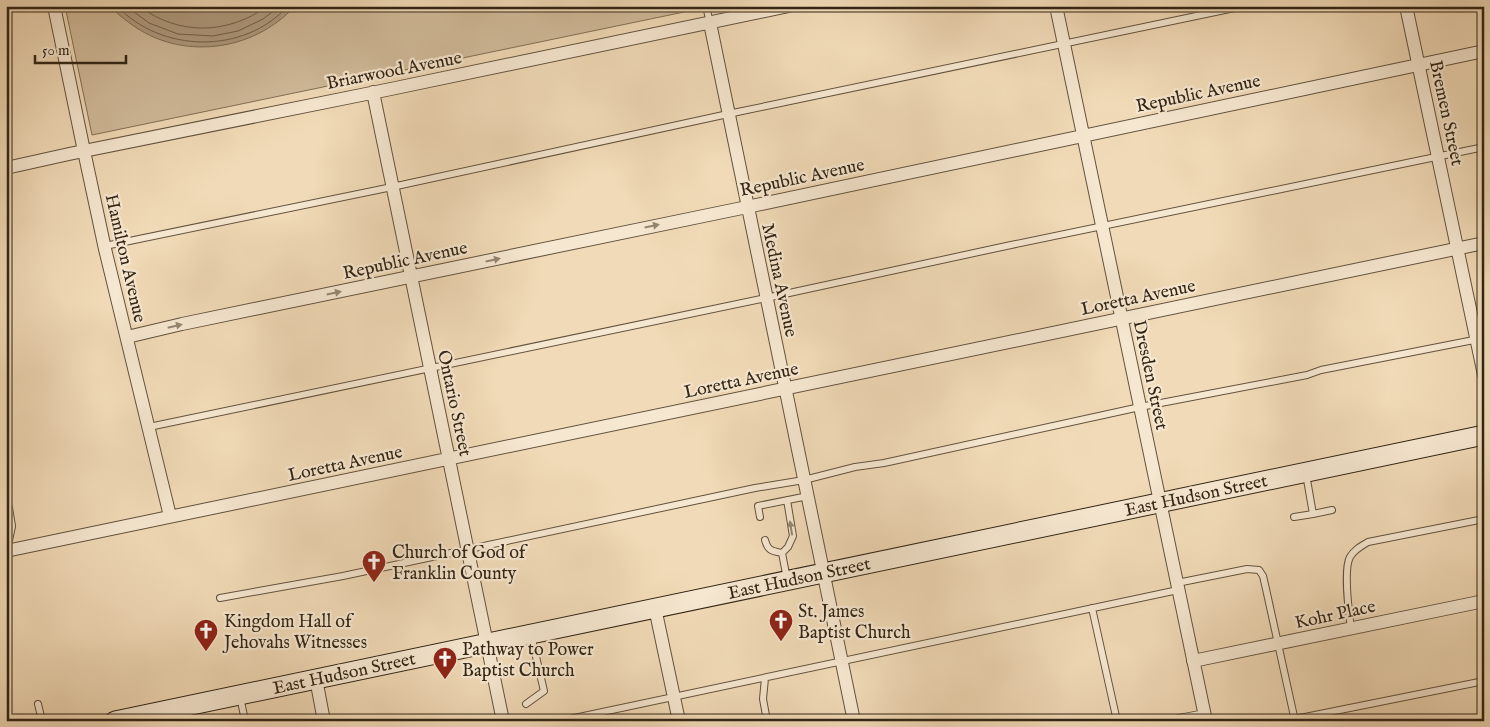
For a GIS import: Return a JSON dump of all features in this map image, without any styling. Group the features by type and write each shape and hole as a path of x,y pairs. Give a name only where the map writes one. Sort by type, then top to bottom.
{"main road":[{"name":"East Hudson Street","path":"115,721 152,717 240,695 1484,436"}],"street":[{"name":"Hamilton Avenue","path":"54,6 105,246 170,516"},
{"name":"Briarwood Avenue","path":"6,168 789,6"},
{"name":"Dresden Street","path":"1056,6 1205,718"},
{"name":"Bremen Street","path":"1406,6 1458,249 1480,338 1484,375"},
{"name":"Medina Avenue","path":"710,23 854,721"},
{"name":"Republic Avenue","path":"127,337 1484,51"},
{"name":"Ontario Street","path":"373,92 503,721"},
{"name":"Loretta Avenue","path":"6,551 1484,243"},
{"path":"6,508 9,526 6,540"},
{"name":"Kohr Place","path":"1193,661 1484,601"},
{"path":"655,608 679,721"},
{"path":"316,679 324,721"},
{"path":"1179,721 1205,718"}],"lane":[{"path":"706,6 710,23"},
{"path":"105,246 1244,6"},
{"path":"149,427 766,298 1011,244 1484,147"},
{"path":"220,598 343,576 754,488 804,480 1140,407 1307,375 1329,368 1480,338"},
{"path":"1306,472 1313,514"},
{"path":"760,517 758,506 808,496"},
{"path":"782,554 793,536 786,500"},
{"path":"1294,517 1332,510"},
{"path":"1351,629 1347,573 1349,559 1358,548 1368,542 1484,519"},
{"path":"765,540 766,547 782,554"},
{"path":"782,554 787,580"},
{"path":"560,721 591,718 674,697 1092,608 1247,569 1258,570 1263,576 1295,720 1484,681"},
{"path":"1092,608 1117,721"},
{"path":"526,704 544,691 531,634"},
{"path":"765,678 763,699 767,721"},
{"path":"240,695 245,721"},
{"path":"38,704 42,721"}],"shaded area":[{"path":"65,6 713,6 92,135"}],"water":[{"path":"110,6 295,6 278,21 259,33 238,42 194,47 172,43 151,36 131,24"}],"place":[{"name":"Church of God of Franklin County","path":"374,583"},
{"name":"St. James Baptist Church","path":"781,642"},
{"name":"Kingdom Hall of Jehovahs Witnesses","path":"206,652"},
{"name":"Pathway to Power Baptist Church","path":"445,680"}]}
